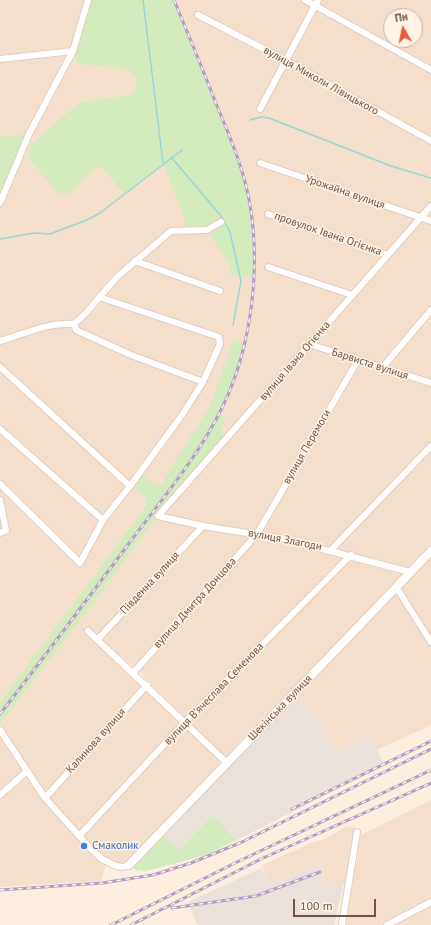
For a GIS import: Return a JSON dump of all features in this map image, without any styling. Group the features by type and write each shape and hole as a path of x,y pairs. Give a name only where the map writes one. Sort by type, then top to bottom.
{"street":[{"path":"0,203 29,134 73,50 88,0"},
{"path":"305,0 316,3 431,70"},
{"path":"260,109 316,3"},
{"name":"вулиця Миколи Лівицького","path":"198,16 285,60 431,141"},
{"path":"0,59 73,50"},
{"name":"Урожайна вулиця","path":"260,163 431,221"},
{"name":"вулиця Івана Огієнка","path":"158,516 431,206"},
{"name":"провулок Івана Огієнка","path":"268,214 388,255"},
{"path":"0,342 50,325 62,323 74,324 85,314 117,277 171,231 207,230 221,222"},
{"path":"135,261 220,292"},
{"path":"268,267 352,295"},
{"path":"0,484 80,563 104,520 182,415 203,382 220,344 219,337 99,297"},
{"path":"382,368 431,310"},
{"path":"74,324 76,330 130,354 203,382"},
{"name":"Барвиста вулиця","path":"309,344 382,368 431,382"},
{"name":"вулиця Перемоги","path":"257,534 358,360"},
{"path":"0,367 130,486"},
{"path":"0,429 104,520"},
{"path":"332,550 431,446"},
{"path":"0,500 6,531 0,533"},
{"name":"вулиця Злагоди","path":"158,516 203,526 257,534 332,550 410,572"},
{"name":"Південна вулиця","path":"98,640 203,526"},
{"name":"вулиця Дмитра Донцова","path":"133,673 257,534"},
{"name":"Шекінська вулиця","path":"129,865 431,551"},
{"name":"вулиця В'ячеслава Семенова","path":"80,835 185,722 351,555"},
{"path":"396,587 431,642"},
{"path":"88,631 147,685 227,763"},
{"name":"Калинова вулиця","path":"45,798 147,685"},
{"path":"0,730 26,772 45,798 102,859 116,866 123,867 129,865"},
{"path":"0,796 26,772"},
{"path":"342,925 357,832"},
{"path":"386,925 431,902"}],"shaded area":[{"path":"0,0 431,0 431,546 408,570 331,548 261,531 210,527 261,536 344,556 404,574 225,758 137,670 88,630 222,761 129,865 107,862 101,881 0,887 0,724 79,622 158,516 22,673 0,702"},
{"path":"431,555 431,725 377,750 368,735 337,752 313,713 296,697"},
{"path":"296,697 313,713 337,752 368,734 385,765 237,840 227,829 179,851 162,834"},
{"path":"431,800 431,925 346,925 361,835"},
{"path":"355,826 345,885 325,882 321,863 269,884 262,865 316,841 321,841 345,827"},
{"path":"321,863 325,882 343,885 334,925 199,925 195,920 188,902 262,868 269,884"}],"green space":[{"path":"88,0 174,0 227,130 244,177 252,216 254,276 230,275 229,263 207,230 184,231 185,219 163,163 124,194 103,168 96,167 68,194 58,193 30,160 29,151 32,144 80,102 130,95 136,90 136,78 129,69 79,64 76,59 76,43 80,24"},
{"path":"29,134 0,203 0,137"},
{"path":"234,339 244,344 233,382 219,414 226,419 221,430 228,436 158,516 79,622 0,724 0,702 145,508 147,503 146,498 131,485 140,473 156,485 161,485 210,406"},
{"path":"213,815 237,840 206,855 143,872 142,870 137,871 131,866 162,834 179,850"}],"waterway":[{"path":"143,0 163,163"},
{"path":"250,120 261,117 269,118 391,166 431,178"},
{"path":"0,239 34,233 50,234 87,220 100,213 182,150"},
{"path":"171,157 221,216 230,232 241,281 233,325"}],"railway":[{"path":"0,714 190,462 202,444 223,406 241,359 247,334 254,281 253,230 250,205 236,152 174,0"},
{"path":"292,809 431,741"},
{"path":"0,890 102,883 153,875 191,863 242,842 431,749"},
{"path":"111,925 235,863 431,770"},
{"path":"131,925 261,859 431,783"},
{"path":"172,908 256,896 320,872"}],"place":[{"name":"Смаколик","path":"84,846"}]}
